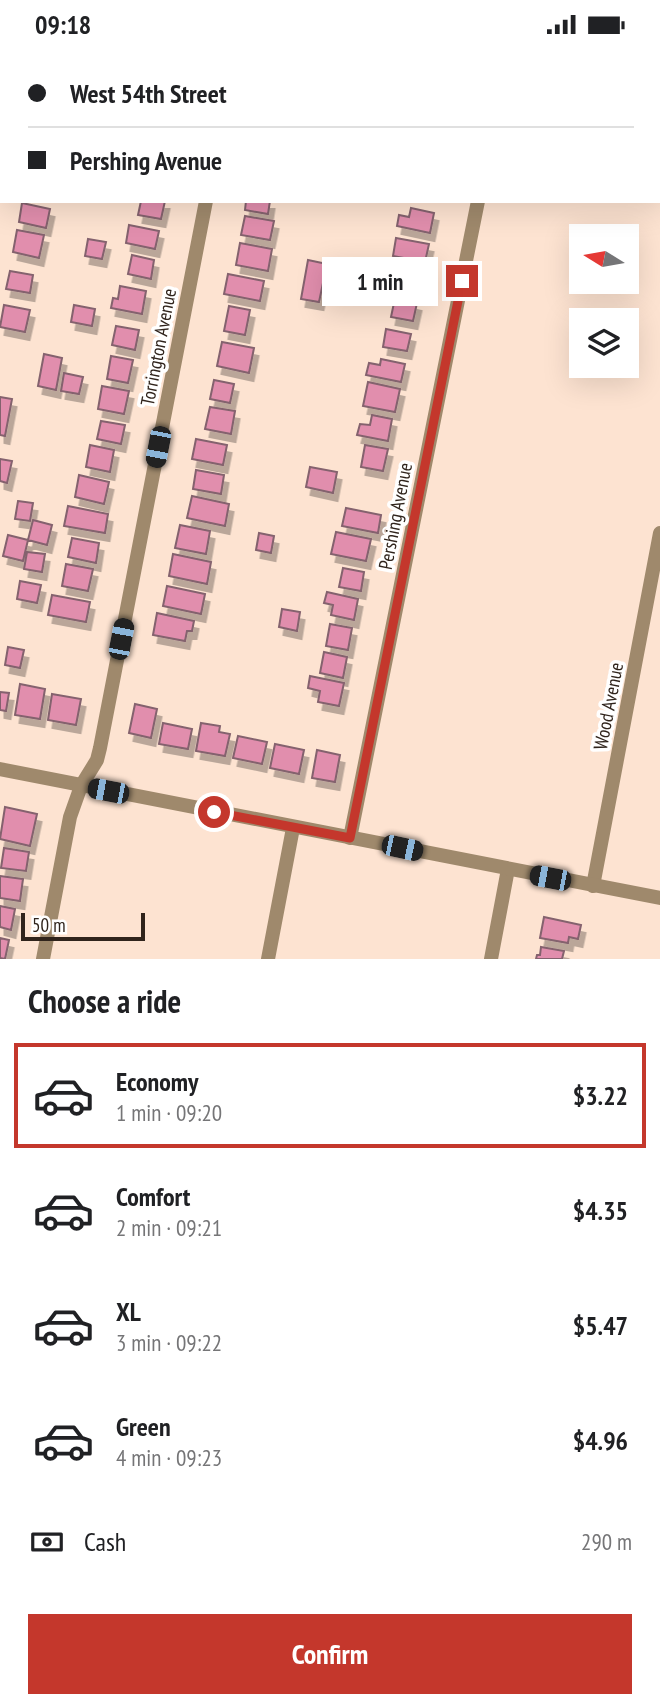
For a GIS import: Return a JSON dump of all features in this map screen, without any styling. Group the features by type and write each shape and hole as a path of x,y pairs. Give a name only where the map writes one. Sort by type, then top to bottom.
{"street":[{"name":"Torrington Avenue","path":"43,959 70,817 100,748 206,203"},
{"name":"Pershing Avenue","path":"350,838 478,203"},
{"name":"Wood Avenue","path":"593,886 660,533"},
{"path":"0,769 660,898"},
{"path":"268,959 293,828"},
{"path":"491,959 508,869"}],"building":[{"path":"22,203 50,209 46,228 19,222"},
{"path":"141,203 165,203 161,219 138,215"},
{"path":"246,203 270,203 268,214 245,210"},
{"path":"411,208 434,213 430,233 397,226 399,215 409,217"},
{"path":"245,216 274,221 270,240 241,235"},
{"path":"129,225 159,231 155,249 126,243"},
{"path":"17,230 44,235 39,258 13,252"},
{"path":"396,238 429,244 425,262 393,256"},
{"path":"88,239 106,242 102,259 85,256"},
{"path":"240,243 272,249 268,271 236,265"},
{"path":"132,255 154,260 151,279 128,274"},
{"path":"308,260 327,264 319,302 301,299"},
{"path":"397,265 422,270 418,292 393,287"},
{"path":"10,271 33,275 30,293 6,289"},
{"path":"228,274 264,281 260,301 224,294"},
{"path":"120,286 146,291 142,314 111,308 113,298 118,299"},
{"path":"395,298 417,303 413,321 391,317"},
{"path":"4,305 30,310 25,332 0,327"},
{"path":"74,305 95,309 92,326 71,322"},
{"path":"229,306 250,310 245,335 224,331"},
{"path":"116,326 139,330 135,350 112,345"},
{"path":"386,329 411,334 407,351 383,347"},
{"path":"222,342 254,348 249,373 217,366"},
{"path":"44,354 62,358 56,390 38,386"},
{"path":"111,356 133,360 128,383 107,379"},
{"path":"381,359 405,364 401,382 366,375 369,363 380,365"},
{"path":"64,373 83,377 79,394 61,391"},
{"path":"214,380 234,384 230,403 210,399"},
{"path":"368,382 400,389 395,412 363,406"},
{"path":"102,386 129,391 124,414 98,409"},
{"path":"0,397 12,399 5,436 0,435"},
{"path":"210,407 235,411 231,434 205,429"},
{"path":"372,415 392,419 388,441 357,435 360,424 370,425"},
{"path":"101,421 125,425 121,444 97,439"},
{"path":"196,439 227,445 223,465 192,459"},
{"path":"90,445 114,450 110,472 86,467"},
{"path":"365,445 388,449 383,471 361,467"},
{"path":"0,459 12,461 7,483 0,481"},
{"path":"310,467 337,472 333,493 306,487"},
{"path":"196,470 224,475 221,494 193,489"},
{"path":"79,475 109,482 104,504 75,497"},
{"path":"192,496 229,504 225,526 187,518"},
{"path":"18,501 33,503 30,521 15,519"},
{"path":"68,506 108,514 105,533 64,526"},
{"path":"346,508 381,515 378,533 342,526"},
{"path":"33,520 52,525 47,545 28,540"},
{"path":"180,525 210,531 206,554 175,548"},
{"path":"336,532 371,539 366,561 331,554"},
{"path":"259,533 274,536 271,553 256,550"},
{"path":"8,535 28,540 23,561 3,556"},
{"path":"72,538 99,543 96,563 68,557"},
{"path":"27,552 45,554 42,572 24,569"},
{"path":"173,554 211,562 207,584 169,576"},
{"path":"66,564 93,569 88,591 62,586"},
{"path":"343,568 364,572 361,591 339,587"},
{"path":"20,581 41,585 37,603 17,599"},
{"path":"167,586 205,594 201,614 163,606"},
{"path":"327,592 358,599 354,620 331,615 333,605 324,603"},
{"path":"52,595 90,602 86,622 48,615"},
{"path":"282,609 300,612 297,631 279,627"},
{"path":"157,613 194,621 192,631 187,631 185,641 153,635"},
{"path":"330,624 352,628 348,650 326,646"},
{"path":"8,647 24,650 20,668 5,665"},
{"path":"324,652 347,657 343,678 320,673"},
{"path":"310,676 344,683 339,706 318,702 320,691 308,688"},
{"path":"20,684 45,689 40,719 15,715"},
{"path":"0,692 9,693 6,711 0,710"},
{"path":"52,694 81,699 76,725 48,720"},
{"path":"135,704 157,709 151,738 129,733"},
{"path":"163,723 192,729 188,749 159,744"},
{"path":"201,723 220,726 219,732 230,734 225,756 196,751"},
{"path":"238,736 267,742 262,764 233,758"},
{"path":"275,744 304,750 299,774 270,768"},
{"path":"317,750 340,755 335,782 312,778"},
{"path":"5,807 37,814 30,846 0,839"},
{"path":"4,848 29,852 26,871 1,868"},
{"path":"0,876 23,879 20,901 0,898"},
{"path":"0,906 15,909 11,930 0,927"},
{"path":"544,917 581,925 578,939 569,937 568,943 540,938"},
{"path":"0,938 9,940 5,959 0,958"},
{"path":"541,947 564,951 562,959 536,959 537,955 540,955"}],"route":[{"path":"214,812 350,838 462,281"}]}
